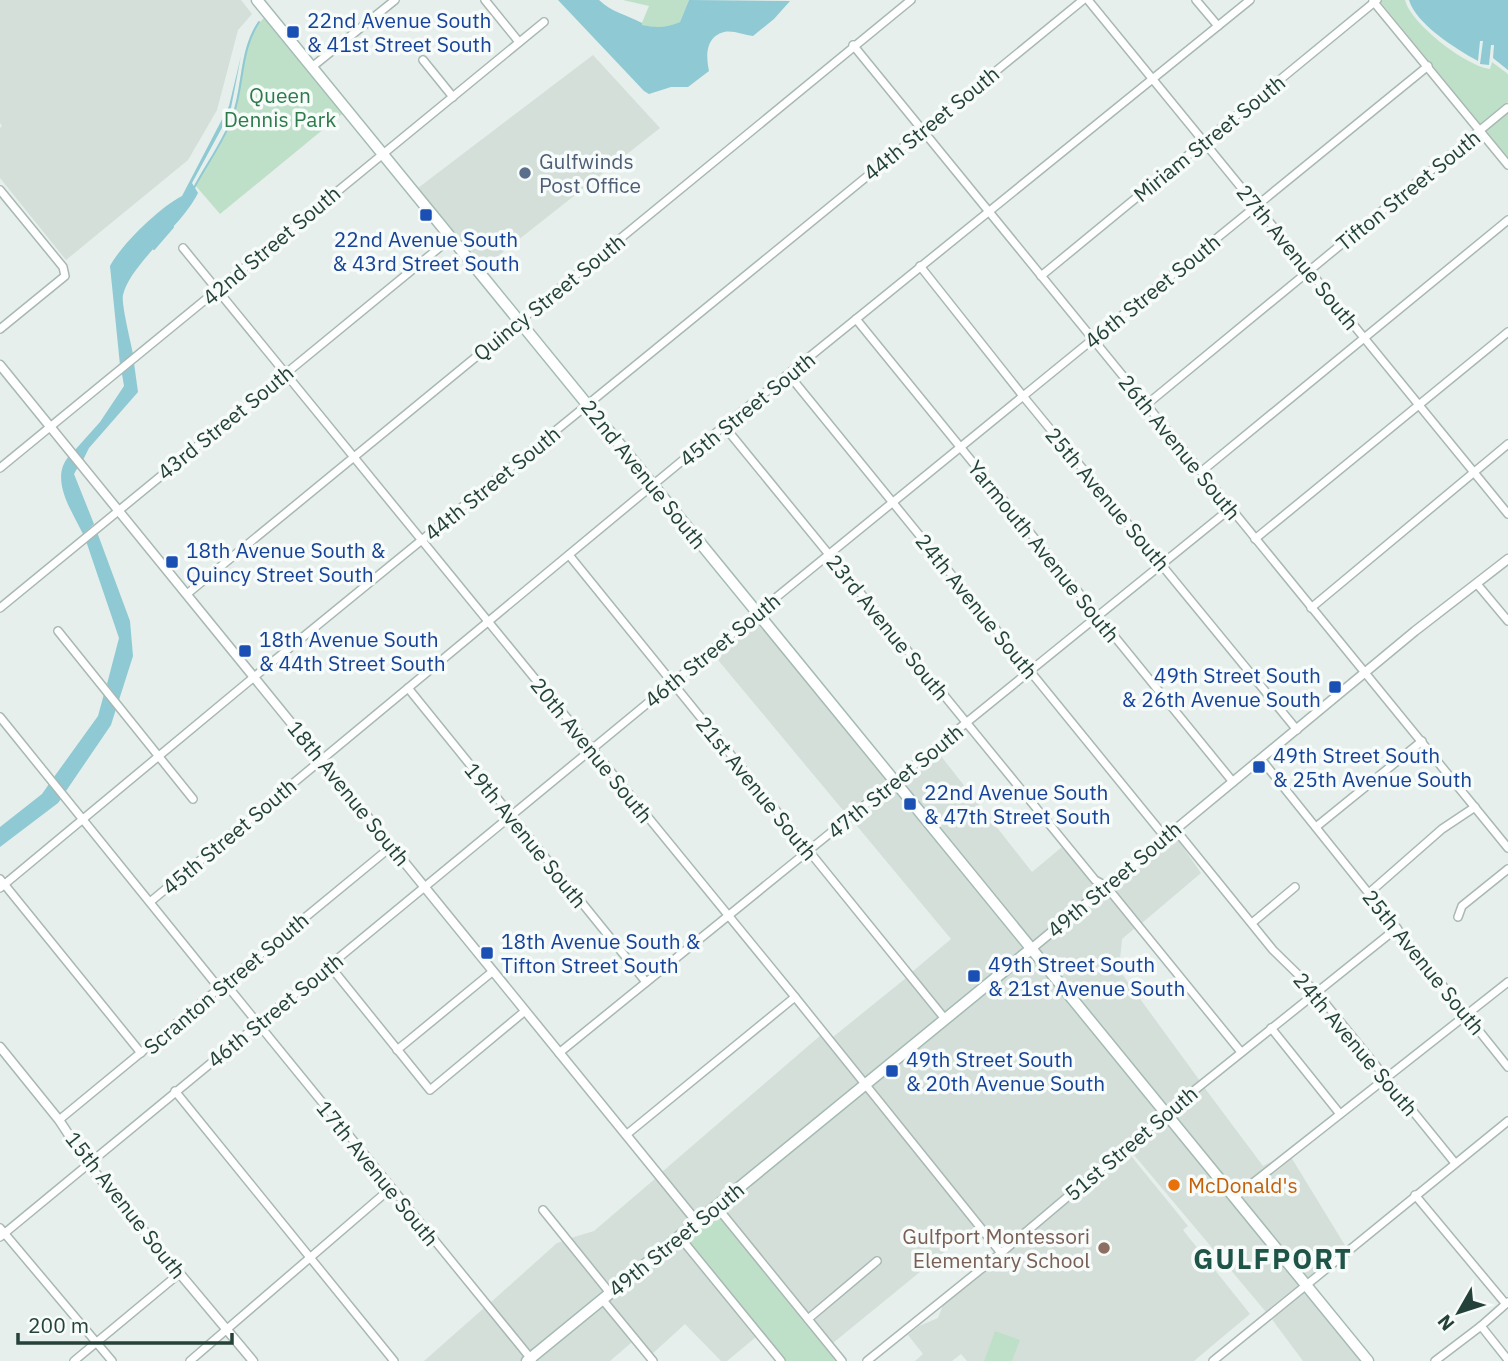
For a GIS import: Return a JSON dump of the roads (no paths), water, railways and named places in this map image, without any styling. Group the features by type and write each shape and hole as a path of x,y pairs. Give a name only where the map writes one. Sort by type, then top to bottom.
{"main road":[{"name":"22nd Avenue South","path":"257,0 1368,1361"},
{"name":"49th Street South","path":"530,1360 1031,948"}],"street":[{"path":"312,67 395,0"},
{"path":"485,0 519,42"},
{"name":"Quincy Street South","path":"187,594 911,0"},
{"name":"44th Street South","path":"1,883 1083,0"},
{"name":"27th Avenue South","path":"1088,0 1508,514"},
{"path":"1196,0 1218,26"},
{"name":"45th Street South","path":"150,902 724,426 1250,0"},
{"path":"1375,1 1508,166"},
{"name":"Miriam Street South","path":"1041,276 1375,1"},
{"name":"42nd Street South","path":"0,468 544,22"},
{"name":"26th Avenue South","path":"853,45 1508,848"},
{"path":"423,60 453,96"},
{"name":"46th Street South","path":"2,1233 259,1026 757,612 1428,66"},
{"name":"Tifton Street South","path":"1146,405 1507,108"},
{"path":"0,190 63,267 65,276 0,329"},
{"path":"1202,471 1508,220"},
{"name":"43rd Street South","path":"0,608 451,238"},
{"name":"20th Avenue South","path":"183,248 1001,1253"},
{"name":"25th Avenue South","path":"920,266 1297,730"},
{"name":"Yarmouth Avenue South","path":"856,319 1233,782"},
{"path":"1255,539 1508,332"},
{"name":"18th Avenue South","path":"0,365 697,1222"},
{"name":"24th Avenue South","path":"789,375 1165,837"},
{"name":"23rd Avenue South","path":"724,426 1095,880 1106,886 1241,1052"},
{"path":"1311,608 1508,444"},
{"name":"47th Street South","path":"559,1053 727,914 809,852 1161,562 1231,508"},
{"name":"21st Avenue South","path":"569,555 945,1019"},
{"name":"49th Street South","path":"1031,948 1418,628 1508,559"},
{"path":"1477,584 1508,621"},
{"path":"58,631 193,799"},
{"name":"19th Avenue South","path":"408,688 646,982"},
{"name":"17th Avenue South","path":"0,717 150,902 259,1026 530,1360"},
{"path":"1316,827 1422,741"},
{"name":"25th Avenue South","path":"1261,759 1508,1067"},
{"path":"1369,893 1442,829 1475,807"},
{"name":"24th Avenue South","path":"1175,828 1273,950 1316,992 1455,1163"},
{"name":"Scranton Street South","path":"59,1120 392,846"},
{"path":"1458,917 1462,906 1508,869"},
{"path":"1,883 141,1053"},
{"path":"1252,923 1295,887"},
{"name":"51st Street South","path":"867,1361 1001,1253 1270,1028 1397,928"},
{"path":"330,966 430,1090 525,1011"},
{"path":"397,1050 492,972"},
{"path":"1235,1197 1508,982"},
{"path":"626,1135 795,997"},
{"path":"1270,1028 1340,1114"},
{"name":"15th Avenue South","path":"1,1050 59,1120 88,1164 253,1361"},
{"path":"175,1091 394,1361"},
{"path":"1213,1361 1223,1358 1306,1284 1508,1121"},
{"path":"190,1361 391,1188"},
{"path":"1415,1195 1507,1302 1435,1361"},
{"path":"716,1206 842,1361"},
{"path":"543,1210 653,1361"},
{"path":"2,1233 112,1361"},
{"path":"679,1236 781,1361"},
{"path":"808,1319 877,1261"},
{"path":"74,1361 180,1273"},
{"path":"1481,1326 1508,1360"}],"water":[{"path":"558,0 599,0 642,25 657,27 680,22 689,0 790,1 753,36 724,32 713,38 707,54 709,71 688,87 671,87 649,94"},
{"path":"1409,0 1508,0 1508,70 1493,58 1494,45 1491,45 1489,65 1480,64 1483,41 1480,41 1478,61 1448,43 1428,27"},
{"path":"241,56 230,113 192,183 198,193 181,218 135,271 123,295 133,354 120,365 110,266 142,227 182,196 229,106"},
{"path":"134,363 138,392 89,448 83,460 75,450 100,422 124,386 122,374"},
{"path":"69,456 78,467 74,474 94,524 83,534 68,505 62,485 63,465"},
{"path":"97,532 130,621 133,656 119,700 107,684 119,638 86,541"},
{"path":"104,694 116,709 111,725 66,791 54,777 98,716"},
{"path":"49,784 61,799 58,803 0,847 0,827 42,794"}],"waterway":[{"path":"194,188 233,116 248,44 259,22"},
{"path":"154,249 173,227"}],"place":[{"name":"22nd Avenue South & 41st Street South","path":"293,32"},
{"name":"Gulfwinds Post Office","path":"525,173"},
{"name":"22nd Avenue South & 43rd Street South","path":"426,215"},
{"name":"18th Avenue South & Quincy Street South","path":"172,562"},
{"name":"18th Avenue South & 44th Street South","path":"245,651"},
{"name":"49th Street South & 26th Avenue South","path":"1335,687"},
{"name":"49th Street South & 25th Avenue South","path":"1259,767"},
{"name":"22nd Avenue South & 47th Street South","path":"910,804"},
{"name":"18th Avenue South & Tifton Street South","path":"487,953"},
{"name":"49th Street South & 21st Avenue South","path":"974,976"},
{"name":"49th Street South & 20th Avenue South","path":"892,1071"},
{"name":"McDonald's","path":"1174,1185"},
{"name":"Gulfport Montessori Elementary School","path":"1104,1248"}],"district":[{"name":"GULFPORT","path":"1273,1258"}],"park label":[{"name":"Queen Dennis Park","path":"280,107"}]}
